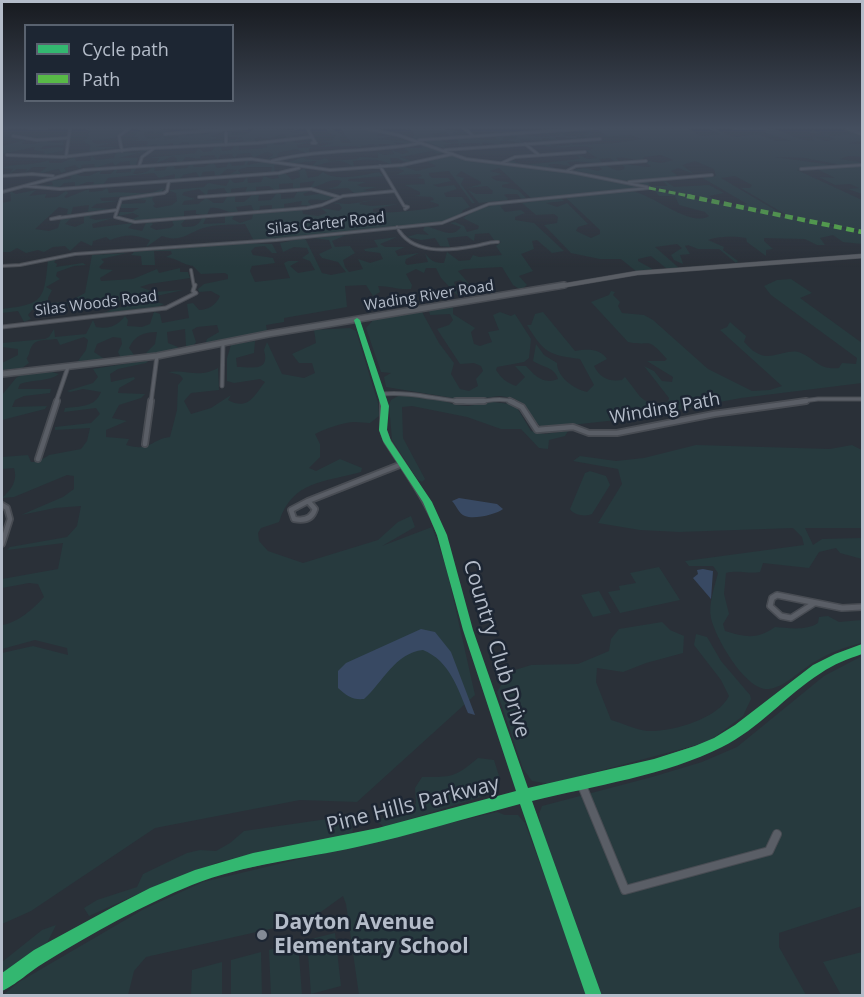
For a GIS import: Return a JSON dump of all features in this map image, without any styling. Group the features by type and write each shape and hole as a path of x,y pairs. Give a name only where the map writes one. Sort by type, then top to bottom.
{"main road":[{"name":"Wading River Road","path":"2,374 157,356 637,273 862,256"}],"street":[{"path":"2,176 28,175"},
{"path":"42,175 55,176"},
{"path":"2,192 62,175"},
{"path":"24,186 54,189 258,175"},
{"path":"385,175 404,206"},
{"path":"585,175 627,183 712,176"},
{"path":"169,181 167,191 158,195 123,199 117,210 116,218 135,222 307,208 322,205 339,197 395,191"},
{"name":"Silas Carter Road","path":"2,266 22,266 56,256 75,254 276,240 450,222 476,207 489,204 649,188 627,183"},
{"path":"207,197 314,189 339,197"},
{"path":"60,218 117,210"},
{"path":"397,227 409,244 426,249 489,243"},
{"name":"Silas Woods Road","path":"2,327 166,308 196,293 191,270 185,269"},
{"name":"Country Club Drive","path":"357,320 384,406 383,430 392,452 427,502 442,535 468,630 594,996"},
{"path":"222,386 223,343"},
{"path":"145,444 157,356"},
{"path":"38,459 68,367"},
{"name":"Winding Path","path":"381,394 395,392 421,394 469,402 499,399 514,402 525,410 537,430 573,428 589,433 636,430 714,414 818,399 862,399"},
{"path":"308,500 315,511 310,518 294,519 291,510 308,500 373,473 402,464"},
{"path":"2,505 7,508 10,519 2,544"},
{"path":"813,604 791,618 781,616 771,606 772,598 777,595 813,604 842,608 862,607"},
{"name":"Pine Hills Parkway","path":"2,983 29,962 132,905 190,878 234,864 377,836 524,796 651,766 723,741 820,666 849,652 862,649"},
{"path":"581,783 625,890 769,851 777,834"}],"green space":[{"path":"65,175 140,175 108,178 103,185 93,186 94,182 87,182 75,187 75,182 64,183 59,188 29,186 53,185 52,182 46,181 72,177"},
{"path":"156,175 173,175 159,178"},
{"path":"175,175 185,175 180,179 175,179"},
{"path":"277,175 287,175 292,180 300,177 300,175 307,175 308,178 320,175 335,177 366,175 383,176 349,179 348,181 366,182 357,185 362,187 377,187 363,190 373,192 355,194 348,188 328,189 338,186 342,181 338,180 310,188 315,181 300,183 300,188 293,188 293,183 279,184 279,189 276,191 269,186 256,187 256,192 245,193 247,187 231,189 231,194 227,193 224,188 208,190 207,196 199,189 184,192 182,195 195,199 184,201 182,205 198,204 206,198 214,203 223,203 227,197 235,196 235,202 244,202 253,194 259,195 258,201 271,200 277,193 281,194 281,199 294,198 297,192 309,191 303,194 305,196 325,193 333,197 328,200 309,200 312,206 301,205 302,201 284,204 284,209 272,210 272,205 260,206 259,211 254,211 251,205 236,207 238,212 210,208 207,215 196,214 196,210 184,211 184,217 138,221 131,220 139,216 133,213 118,216 120,212 132,212 139,208 121,208 121,204 145,203 146,200 127,198 154,196 153,206 156,208 172,205 177,201 176,193 170,190 204,187 208,183 226,186 230,179 234,183 243,182 247,177 248,183 261,182 264,176 272,179 279,178"},
{"path":"421,175 429,175 432,178 448,178 451,181 433,185 438,187 454,185 457,189 444,193 446,197 462,197 470,207 463,210 461,215 441,222 254,241 245,224 221,225 201,229 181,237 162,236 146,247 150,240 130,236 110,240 106,237 93,241 92,246 81,241 70,251 65,246 53,247 44,252 38,250 26,253 17,248 10,252 2,252 2,203 11,201 10,191 16,194 36,190 29,196 46,194 45,198 57,197 66,191 68,193 64,197 66,198 89,189 89,192 102,191 107,188 109,193 150,193 163,188 162,192 157,194 100,198 102,201 117,201 96,204 91,208 114,209 84,212 88,211 89,205 73,207 71,214 67,214 68,209 59,207 35,229 49,231 58,228 61,219 71,218 65,224 75,227 84,223 84,215 111,212 113,212 93,215 89,218 96,220 113,218 92,224 93,228 133,223 128,228 142,231 146,223 150,222 153,224 150,227 156,230 170,228 174,225 172,221 186,219 181,224 183,227 189,227 199,223 202,218 206,218 203,224 225,223 225,216 234,216 232,219 240,223 252,219 253,214 302,209 303,214 318,216 327,213 321,208 339,211 342,208 339,204 332,203 362,202 359,204 371,206 398,204 373,209 373,212 396,212 439,206 429,201 434,200 432,197 414,196 420,195 420,192 405,185 425,184 424,179 417,178 422,176"},
{"path":"452,175 464,178 461,184 475,203 472,203"},
{"path":"467,175 500,175 491,177 511,183 502,185 502,187 518,190 526,198 522,199 517,194 506,194 504,195 507,200 479,203 468,190 476,194 492,194 493,191 487,186 467,188 481,184"},
{"path":"506,175 580,175 642,187 631,191 640,193 692,218 709,216 705,212 679,205 675,196 659,196 654,190 862,232 862,244 843,242 833,235 820,238 825,245 817,245 805,239 764,238 764,241 773,249 766,250 766,256 747,242 746,238 721,237 708,240 724,247 723,250 738,261 736,263 719,249 698,249 688,245 685,246 690,254 680,255 683,264 674,260 671,255 682,248 677,244 655,247 679,268 666,268 651,256 638,259 638,261 654,270 637,272 621,259 600,259 571,253 544,225 557,223 558,217 554,214 536,215 522,203 561,198 564,201 546,203 557,207 567,203 588,224 578,227 576,231 591,238 600,234 600,230 565,197 629,191 531,198"},
{"path":"594,175 677,175 676,177 626,181"},
{"path":"807,175 862,200 862,231 788,216 741,188 750,188 752,185 735,176 721,178 782,214 741,207 739,205 747,204 701,177 716,176"},
{"path":"828,175 862,175 862,194 848,189 859,188 850,184 835,185 819,177 835,178"},
{"path":"664,180 674,187 709,185 724,193 709,196 717,201 637,183 646,181 651,186 668,186"},
{"path":"513,202 500,206 505,212 521,210 525,213 515,217 515,220 534,223 564,251 552,253 537,240 532,241 534,249 521,254 533,271 519,276 527,285 521,290 513,285 502,267 458,271 476,292 460,280 454,282 458,296 441,278 436,268 426,268 424,273 416,269 406,274 412,285 411,289 378,286 380,292 373,296 366,285 345,286 347,307 284,318 284,322 266,325 267,332 205,344 207,339 219,332 217,325 197,327 192,330 196,342 193,346 186,346 185,329 167,332 168,343 178,347 176,350 149,354 146,353 155,344 157,332 148,333 140,335 131,344 129,348 134,355 121,358 118,352 122,344 121,338 113,337 97,344 94,352 106,360 78,361 86,350 88,340 84,337 60,345 57,339 42,340 33,345 27,358 29,363 22,368 2,370 2,363 18,355 18,349 2,347 2,343 45,339 54,329 55,337 86,334 93,320 96,327 105,328 115,325 125,316 128,320 127,326 142,327 150,324 154,312 160,314 162,323 189,318 187,304 193,303 199,310 206,309 220,296 211,291 199,292 198,289 204,284 228,279 225,273 201,274 193,266 166,257 172,254 171,251 154,251 155,265 142,265 141,256 131,255 134,252 239,243 272,244 277,253 272,253 265,246 255,247 251,251 253,255 273,258 275,263 252,266 250,271 255,282 290,278 284,263 288,261 299,261 290,266 298,273 315,270 310,261 302,258 309,253 307,248 294,247 283,252 280,243 305,238 322,273 331,275 346,272 338,262 322,258 319,254 332,248 329,240 313,238 346,235 332,241 335,247 350,246 355,253 343,260 349,272 363,269 358,259 370,263 383,259 380,253 364,249 378,247 374,240 397,237 380,244 385,247 405,247 395,251 398,256 419,253 406,259 407,265 428,262 425,253 431,260 438,263 444,263 447,252 459,261 470,260 473,255 479,257 502,255 496,246 501,242 494,240 489,233 475,234 474,241 467,236 447,238 450,247 440,246 435,238 421,240 407,237 417,234 429,235 423,230 425,226 453,233 461,227 450,223 455,222 464,226 467,232 478,229 479,226 463,218 481,208"},
{"path":"127,253 101,259 104,262 99,267 101,269 113,270 100,278 101,281 133,279 157,269 159,273 180,268 180,272 188,272 190,278 140,287 154,292 183,290 152,297 151,301 164,304 158,307 104,313 115,308 139,304 138,301 114,300 93,308 90,301 60,307 58,314 54,314 50,309 32,310 28,315 31,319 24,322 18,311 2,313 2,309 26,305 39,298 45,284 48,260 58,258 54,262 57,264 56,267 83,263 86,265 74,266 57,272 56,276 60,279 46,287 52,290 48,303 68,302 85,293 92,255"},
{"path":"791,279 812,293 800,298 862,343 862,383 741,398 661,413 643,412 617,420 543,428 534,421 524,404 513,398 500,396 466,400 386,387 384,377 391,373 381,372 366,328 374,319 422,312 439,343 454,363 451,374 460,389 469,391 478,386 476,379 483,371 481,366 474,363 460,364 437,329 449,325 453,320 450,314 430,315 429,310 453,307 453,314 475,328 471,332 474,344 480,346 492,342 488,332 499,330 493,315 500,312 511,316 515,314 531,339 529,358 524,362 497,367 496,370 500,375 507,382 516,386 525,377 515,366 526,366 544,380 558,379 554,372 533,361 536,344 544,355 557,363 560,373 567,382 587,392 594,385 580,359 548,351 538,342 527,325 531,325 535,314 543,312 575,351 593,350 604,355 607,359 594,366 602,376 613,380 622,380 625,377 647,402 668,402 669,398 644,366 654,371 662,381 672,382 673,377 647,361 667,359 652,344 628,342 591,302 609,295 611,291 615,292 613,295 620,302 618,306 622,313 644,315 653,320 708,369 752,391 770,390 782,386 720,330 727,327 730,322 746,336 744,342 749,347 764,356 796,352 826,367 839,368 842,363 856,364 857,358 771,295 764,286 777,280"},
{"path":"350,328 356,331 378,403 379,416 370,423 345,423 315,434 320,444 320,457 309,468 316,471 340,459 362,468 361,472 323,481 301,490 285,508 279,522 261,528 258,533 259,541 268,551 303,563 378,540 398,522 411,516 415,527 382,546 432,527 446,566 475,695 357,802 300,800 155,828 31,911 2,924 2,653 33,646 68,655 67,648 35,640 2,649 2,625 20,618 44,597 38,584 29,583 2,588 2,579 58,569 63,543 7,550 10,547 67,537 77,526 81,506 55,508 21,515 63,497 74,489 74,476 67,475 14,497 2,498 11,488 15,477 14,468 2,469 2,457 28,455 31,462 38,462 49,455 81,449 87,441 90,428 55,430 55,427 91,423 100,414 96,408 64,412 65,408 91,404 98,397 101,392 83,389 67,391 93,383 98,377 93,369 149,360 146,363 118,369 110,374 111,382 134,377 135,379 119,388 118,393 145,394 141,398 119,405 112,418 127,421 106,430 106,437 129,439 126,445 141,447 170,437 177,410 178,385 183,379 180,375 168,372 204,373 218,368 219,390 191,393 184,401 191,414 211,408 231,395 228,400 241,404 246,403 254,397 265,382 260,379 234,383 227,381 227,358 231,345 255,341 254,353 236,358 237,367 262,365 265,362 264,350 267,342 282,374 304,378 315,373 312,363 299,363 292,354 316,343 314,330"},
{"path":"52,372 59,374 55,377 20,384 18,389 51,389 50,393 24,396 15,400 12,407 47,406 45,409 2,420 2,395 16,378 22,374"},
{"path":"400,395 428,396 456,405 468,406 493,402 510,404 516,406 531,431 544,434 568,431 565,436 549,440 548,449 539,448 521,429 501,429 467,417 412,406 402,407 403,438 425,479 422,482 417,479 392,440 389,405 391,400"},
{"path":"696,445 830,449 852,445 862,450 862,528 805,528 813,545 822,539 862,538 862,559 840,553 836,548 819,552 809,568 763,563 760,572 726,573 724,594 729,614 723,624 725,631 757,636 775,627 813,626 818,623 819,617 828,616 839,622 862,620 862,643 838,650 810,664 775,688 760,688 751,682 733,662 714,627 710,607 718,573 713,566 689,566 685,561 804,545 802,537 793,528 679,532 640,530 598,523 622,484 618,469 573,461 580,456 616,461 644,458"},
{"path":"590,471 606,476 610,485 592,514 580,515 570,509 585,473"},
{"path":"659,567 680,600 620,613 608,592 620,590 619,586 636,583 630,573"},
{"path":"599,591 611,613 593,617 581,595"},
{"path":"662,622 670,630 684,636 683,653 623,672 597,668 596,682 611,720 647,731 657,731 693,722 715,711 723,704 729,696 721,680 694,645 696,634 707,637 721,661 750,695 751,699 743,716 708,742 550,784 532,781 523,769 497,692 506,677 515,670 531,665 578,664 609,651 611,639 619,629"},
{"path":"862,656 862,906 779,933 779,947 806,995 600,995 540,825 539,814 542,806 702,762 737,747 824,676"},
{"path":"478,758 494,760 500,779 491,794 384,827 378,822 391,813 416,804 415,788 422,777 440,777 458,773"},
{"path":"497,812 505,815 518,815 525,823 588,995 359,995 343,896 318,914 292,924 146,957 134,971 128,995 3,995 19,982 144,909 203,882"},
{"path":"341,817 351,821 353,832 340,837 277,848 219,862 149,889 89,916 84,908 97,900 137,887 143,874 187,853 200,850 216,851 244,831"},
{"path":"56,925 46,945 2,973 2,962 42,930"},
{"path":"335,933 341,986 311,994 307,940"},
{"path":"298,942 302,995 271,995 269,950"},
{"path":"261,952 262,995 231,995 231,960"},
{"path":"862,952 862,995 841,995 823,962"},
{"path":"222,962 222,995 191,995 192,970"}],"water":[{"path":"459,498 497,504 503,509 485,516 465,516 452,501"},
{"path":"697,570 713,571 711,599 693,578 698,574"},
{"path":"421,629 435,632 451,652 475,715 468,713 446,668 440,661 423,650 413,652 397,662 364,699 350,697 338,688 338,671 346,663"}],"marked path":[{"path":"649,188 862,232"}],"cycle path":[{"path":"357,320 385,406 383,430 387,441 427,502 442,535 468,630 594,996"},
{"path":"2,983 40,956 118,913 175,885 215,870 378,835 523,796 632,771 696,752 740,729 817,669 839,657 862,649"}],"place":[{"name":"Dayton Avenue Elementary School","path":"262,935"}]}
